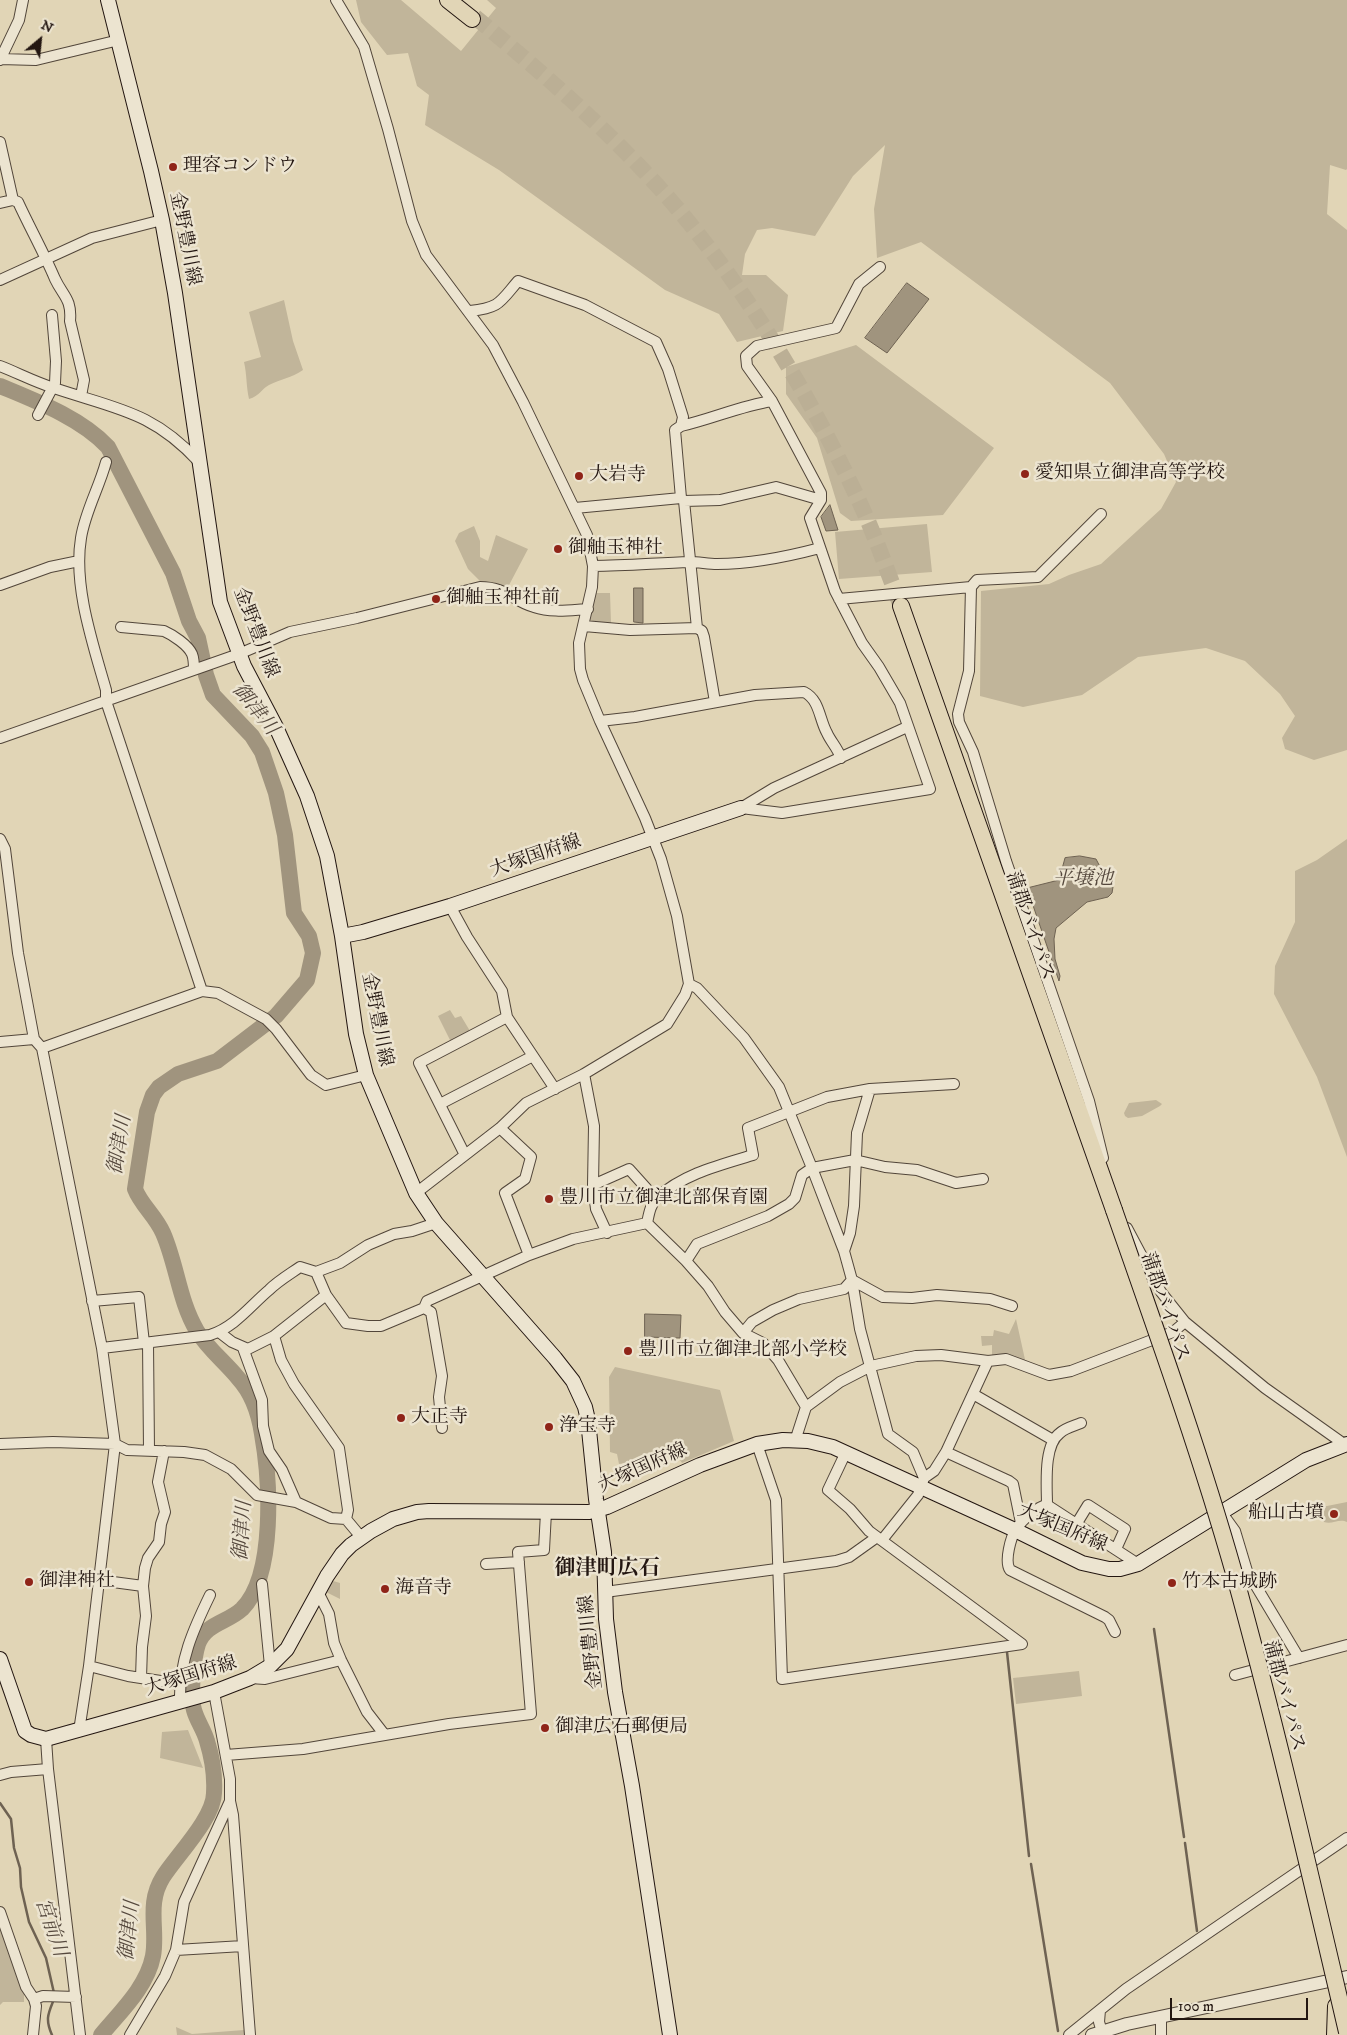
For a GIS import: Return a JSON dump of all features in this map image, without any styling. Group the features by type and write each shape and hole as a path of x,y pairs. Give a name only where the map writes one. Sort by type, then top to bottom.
{"highway":[{"path":"448,0 474,18 455,0"},
{"name":"蒲郡バイパス","path":"898,608 1111,1211 1167,1376 1225,1561 1267,1713 1312,1893 1342,2035"},
{"name":"蒲郡バイパス","path":"1111,1211 1169,1366 1233,1571 1281,1748 1347,2032"},
{"path":"1335,2035 1336,2006"}],"main road":[{"name":"金野豊川線","path":"108,0 162,220 175,293 220,602 239,654 276,727 307,796 327,856 342,936 356,1034 366,1076 416,1193 436,1223 555,1358 580,1395 588,1420 596,1499 604,1552 606,1619 615,1692 632,1786 670,2035"},
{"name":"大塚国府線","path":"342,936 364,932 450,906 741,808"},
{"name":"大塚国府線","path":"46,1740 214,1692 250,1678 270,1666 293,1640 334,1564 361,1537 393,1520 417,1512 589,1512 598,1510 700,1464 757,1444 795,1441 821,1443 923,1483 1018,1527 1095,1568 1120,1569 1138,1564 1306,1460 1345,1444"},
{"path":"0,1659 4,1684 25,1731 46,1740"}],"street":[{"path":"23,0 19,20 0,60 36,60 119,40"},
{"path":"336,0 364,46 412,221 426,255 470,311 493,345 575,508 587,536 593,566 592,587 579,643 580,668 600,721 624,770 661,859 677,916 689,984 685,995 667,1024 584,1074 526,1103 500,1128 416,1193"},
{"path":"0,142 13,200"},
{"path":"0,202 13,200 18,202 47,258 56,282 67,296 71,312 70,321 84,380 82,396"},
{"path":"0,280 92,238 162,220"},
{"path":"741,808 782,812 930,789 907,727 900,702 862,643 839,599 820,548 810,518 821,500 821,493 772,401 747,366 746,356 758,346 836,328 859,284 880,267"},
{"path":"470,311 486,309 497,305 518,281 533,284 585,305 656,342 668,369 683,417 681,426"},
{"path":"38,415 55,383 56,361 52,315"},
{"path":"0,366 52,388 121,408 154,422 172,435 200,462"},
{"path":"697,628 692,562 675,430 681,426 720,416 750,404 772,401"},
{"path":"106,462 87,513 81,538 79,561 85,613 106,690 106,701 202,991"},
{"path":"575,508 683,500 720,500 776,488 821,500"},
{"path":"1102,514 1038,577 976,580 970,587 969,671 958,714 959,722 973,752 1006,861 1089,1101 1106,1169 1125,1224 1162,1292 1185,1322 1265,1388 1345,1444"},
{"path":"593,566 692,562 717,564 783,558 820,548"},
{"path":"0,585 50,567 79,561"},
{"path":"0,738 239,654 290,632 357,618 480,587 493,587 506,592 532,607 553,611 588,609"},
{"path":"839,599 970,587"},
{"path":"584,626 630,630 697,628 702,630 715,702"},
{"path":"120,627 164,631 170,634 190,651 197,669"},
{"path":"600,721 635,717 755,695 804,692 816,702 827,735 836,745 841,758"},
{"path":"741,808 774,788 907,727"},
{"path":"0,839 5,849 18,953 34,1039 42,1048 102,1348 115,1444 89,1666 79,1731"},
{"path":"450,906 467,937 502,991 507,1017 555,1089"},
{"path":"689,984 697,988 759,1056 779,1087 844,1251 852,1280 860,1329 872,1366 888,1434 913,1452 923,1483"},
{"path":"42,1048 202,991 218,993 266,1019 276,1029 311,1075 326,1085 366,1076"},
{"path":"465,1155 419,1063 507,1017"},
{"path":"0,1042 34,1039"},
{"path":"440,1104 533,1056"},
{"path":"584,1074 594,1126 593,1185 596,1209 607,1233"},
{"path":"647,1223 649,1209 656,1199 700,1172 754,1155 748,1128 827,1097 870,1089 954,1084"},
{"path":"844,1251 850,1233 854,1206 855,1160 858,1133 870,1089"},
{"path":"500,1128 531,1157 525,1179 505,1193 529,1255"},
{"path":"686,1261 697,1244 768,1216 790,1204 795,1198 802,1175 812,1168 855,1160 917,1170 956,1182 983,1179"},
{"path":"593,1185 630,1169 656,1199"},
{"path":"102,1348 210,1335 219,1332 234,1322 270,1288 300,1267 316,1272 340,1263 368,1245 394,1234 412,1231 436,1223"},
{"path":"647,1223 686,1261 708,1286 725,1312 743,1332 763,1343 778,1360 806,1406"},
{"path":"316,1272 326,1295 346,1324 381,1326 424,1308 427,1302 529,1255 589,1234 607,1233 647,1223"},
{"path":"852,1280 883,1297 912,1298 937,1295 990,1299 1012,1306"},
{"path":"743,1332 752,1322 773,1310 799,1299 844,1289 852,1280"},
{"path":"219,1332 243,1348 248,1349 274,1336 326,1295"},
{"path":"92,1301 139,1297 146,1343 149,1450"},
{"path":"424,1308 431,1312 442,1376 439,1397 442,1428"},
{"path":"795,1441 806,1406 840,1382 872,1366 916,1356 941,1355 988,1362 1006,1359 1049,1375 1071,1371 1173,1332 1185,1322"},
{"path":"274,1336 281,1360 294,1384 339,1448 348,1510 346,1519"},
{"path":"243,1348 262,1400 263,1426 269,1451 282,1470 296,1502"},
{"path":"605,1592 836,1561 849,1557 879,1538 918,1495 923,1483 934,1471 946,1452 988,1362"},
{"path":"973,1394 1053,1440"},
{"path":"1047,1505 1048,1463 1053,1440 1060,1432 1081,1423"},
{"path":"0,1444 53,1442 115,1444 127,1450 205,1455 231,1469 258,1495 296,1502 331,1518 346,1519 361,1537"},
{"path":"757,1444 776,1500 782,1679 1022,1644 869,1531 850,1509 828,1490 846,1452"},
{"path":"141,1678 146,1616 143,1586 146,1563 159,1542 161,1524 165,1512 158,1482 164,1451"},
{"path":"946,1452 1012,1484 1018,1527 1006,1561 1010,1570 1105,1617 1109,1620 1114,1632"},
{"path":"1018,1527 1041,1506 1047,1505 1138,1564"},
{"path":"1076,1523 1088,1505 1125,1529 1116,1549"},
{"path":"226,1755 303,1749 449,1724 531,1714 518,1552 544,1550 546,1512"},
{"path":"1222,1513 1235,1531 1247,1571 1299,1658"},
{"path":"486,1564 519,1562"},
{"path":"98,1580 143,1586"},
{"path":"262,1584 270,1666"},
{"path":"318,1592 329,1614 334,1643 341,1660 367,1712 384,1734"},
{"path":"188,1699 180,1684 181,1668 195,1625 210,1595"},
{"path":"1235,1675 1347,1645"},
{"path":"250,1678 265,1679 341,1660"},
{"path":"89,1666 141,1678 180,1684"},
{"path":"214,1692 230,1779 230,1801 233,1815 250,2035"},
{"path":"46,1740 80,2035"},
{"path":"0,1775 11,1772 48,1769"},
{"path":"130,2035 158,1990 176,1950 184,1902 230,1801"},
{"path":"1069,2035 1126,1988 1347,1838"},
{"path":"0,1912 26,1987 36,2006 33,2035"},
{"path":"176,1950 243,1946"},
{"path":"1100,2010 1097,2033 1161,2017 1347,1977"},
{"path":"34,1999 43,1996 76,1997"},
{"path":"1161,2017 1162,2035"}],"shaded area":[{"path":"356,0 401,0 461,51 496,8 487,0 1347,0 1347,169 1330,165 1327,214 1347,230 1347,750 1314,760 1285,749 1282,738 1295,716 1280,694 1245,661 1206,648 1138,657 1082,695 1023,707 980,696 981,591 1049,584 1101,564 1161,509 1176,482 1164,454 1110,383 921,242 877,258 874,209 885,145 853,176 815,236 772,228 757,230 745,254 742,275 766,275 788,295 783,331 737,342 719,314 665,290 499,170 425,125 429,95 417,86 408,53 387,55 361,22"},
{"path":"284,300 293,341 303,370 269,385 256,396 249,399 244,362 261,357 249,312"},
{"path":"856,345 994,448 943,515 851,521 840,513 817,438 786,394 786,367"},
{"path":"927,524 932,572 839,579 835,532"},
{"path":"474,526 480,541 480,557 488,561 496,535 528,549 508,587 492,582 480,581 468,569 455,541 459,533"},
{"path":"595,593 610,593 611,623 592,623 590,620"},
{"path":"1347,839 1347,1157 1317,1077 1274,994 1275,966 1295,922 1295,871 1317,860"},
{"path":"450,1010 455,1018 461,1016 470,1031 451,1042 438,1016"},
{"path":"1156,1100 1162,1104 1142,1116 1128,1118 1125,1116 1124,1113 1129,1103"},
{"path":"1016,1319 1026,1364 992,1357 992,1345 982,1346 981,1336 993,1336 994,1330 1009,1334"},
{"path":"615,1367 720,1390 734,1441 682,1463 676,1454 619,1464 617,1454 610,1452 609,1377"},
{"name":"船山古墳","path":"1347,1502 1347,1522 1324,1522 1320,1512 1322,1507"},
{"path":"330,1580 340,1583 340,1599 324,1591"},
{"path":"1079,1671 1082,1696 1016,1704 1013,1678"},
{"path":"188,1730 203,1768 160,1758 162,1732"},
{"path":"0,1925 24,1994 24,2002 3,2002 0,2005"},
{"path":"176,2027 192,2034 244,2030 245,2035 177,2035"}],"water":[{"path":"907,283 929,299 887,353 865,338"},
{"path":"830,505 838,530 826,531 821,517"},
{"path":"634,588 643,588 643,623 634,622"},
{"name":"平壌池","path":"1080,856 1096,859 1113,887 1112,893 1108,897 1087,902 1056,928 1054,939 1055,959 1060,976 1059,981 1027,888 1059,880 1065,858"},
{"path":"645,1314 681,1315 680,1338 645,1337"}],"waterway":[{"name":"御津川","path":"0,386 57,411 85,427 108,447 173,573 189,621 198,638 206,675 213,695 252,736 262,752 276,793 285,835 294,913 309,936 313,953 307,980 276,1016 217,1061 178,1074 159,1087 153,1095 147,1112 135,1189 163,1233 186,1308 197,1331 206,1344 243,1384 257,1411 265,1453 268,1526 261,1574 253,1594 236,1614 211,1627 202,1637 196,1651 192,1696 195,1714 206,1737 212,1760 214,1773 212,1803 202,1825 169,1868 158,1887 154,1907 153,1956 145,1978 139,1989 101,2035"},
{"path":"1154,1629 1184,1837"},
{"path":"1007,1652 1029,1856"},
{"name":"宮前川","path":"0,1803 11,1819 14,1848 20,1868 21,1887 29,1922 46,1958 54,1993"},
{"path":"1185,1843 1197,1931"},
{"path":"1031,1864 1058,2031"},
{"name":"宮前川","path":"52,2035 48,2017 54,1999"}],"tunnel":[{"path":"475,17 552,82 625,152 671,201 726,271 751,307 798,383 840,461 876,540 901,606"}],"place":[{"name":"理容コンドウ","path":"173,167"},
{"name":"愛知県立御津高等学校","path":"1025,474"},
{"name":"大岩寺","path":"579,476"},
{"name":"御舳玉神社","path":"558,549"},
{"name":"御舳玉神社前","path":"436,599"},
{"name":"豊川市立御津北部保育園","path":"549,1199"},
{"name":"豊川市立御津北部小学校","path":"628,1351"},
{"name":"大正寺","path":"401,1418"},
{"name":"浄宝寺","path":"549,1427"},
{"name":"船山古墳","path":"1334,1514"},
{"name":"御津神社","path":"29,1582"},
{"name":"竹本古城跡","path":"1172,1583"},
{"name":"海音寺","path":"385,1589"},
{"name":"御津広石郵便局","path":"545,1728"}],"district":[{"name":"御津町広石","path":"607,1570"}]}
